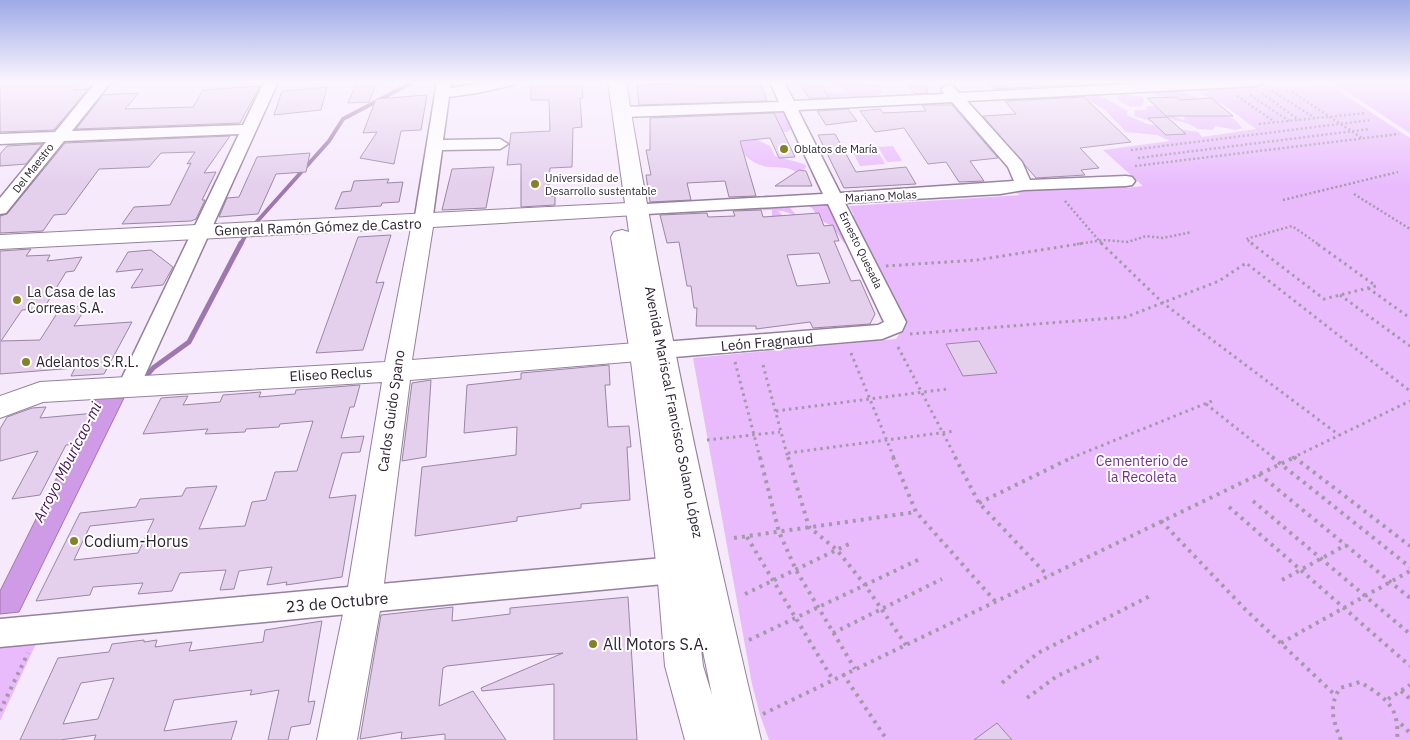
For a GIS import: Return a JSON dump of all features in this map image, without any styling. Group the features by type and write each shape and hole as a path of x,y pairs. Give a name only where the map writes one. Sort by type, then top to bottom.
{"main road":[{"name":"Avenida Mariscal Francisco Solano López","path":"607,117 627,210 653,352 741,740"},
{"name":"Avenida Mariscal Francisco Solano López","path":"623,117 627,210"},
{"name":"General Ramón Gómez de Castro","path":"0,242 422,222 627,210"},
{"name":"Carlos Guido Spano","path":"337,740 364,600 397,371 422,222"},
{"name":"Avenida Mariscal Francisco Solano López","path":"653,352 684,666 705,740"},
{"name":"Eliseo Reclus","path":"0,407 40,392 397,371 653,352"},
{"path":"684,666 690,740"}],"street":[{"name":"Del Maestro","path":"0,209 75,117"},
{"path":"122,386 142,359 254,117"},
{"name":"Carlos Guido Spano","path":"422,222 438,117"},
{"name":"Ernesto Quesada","path":"793,117 836,198 895,322 890,330 882,332"},
{"path":"973,117 1016,166 1024,185"},
{"path":"0,139 248,129"},
{"path":"433,144 500,144"},
{"name":"Mariano Molas","path":"627,210 1000,189 1024,185 1126,181"},
{"name":"León Fragnaud","path":"653,352 882,332"},
{"name":"Eliseo Reclus","path":"0,395 40,392"},
{"name":"23 de Octubre","path":"13,637 674,570"}],"path":[{"path":"1268,117 1276,122"},
{"path":"1284,117 1289,121"},
{"path":"1295,117 1300,120"},
{"path":"1330,117 1363,139"},
{"path":"1259,124 1334,117"},
{"path":"1131,150 1372,120"},
{"path":"1138,158 1370,130"},
{"path":"1135,166 1399,134"},
{"path":"1283,200 1398,172"},
{"path":"1354,194 1410,229"},
{"path":"1065,201 1099,241 1163,303 1339,435"},
{"path":"1292,226 1376,286 1368,288 1324,299 1246,239 1292,226"},
{"path":"884,267 952,260 977,260 1099,241 1128,242 1146,236 1163,238 1192,232"},
{"path":"910,334 1126,317 1219,281 1246,263 1410,391"},
{"path":"1368,288 1410,318"},
{"path":"1340,295 1410,346"},
{"path":"898,347 979,503 1048,576"},
{"path":"851,353 916,512 995,601"},
{"path":"735,362 779,532 796,570 855,669"},
{"path":"763,365 780,432 788,453 809,527 836,550 865,585 906,645"},
{"path":"776,411 948,389"},
{"path":"979,503 1083,452 1212,401"},
{"path":"760,715 1410,401"},
{"path":"1206,404 1410,569 1281,643"},
{"path":"788,453 955,431"},
{"path":"708,440 780,432"},
{"path":"1294,457 1410,546"},
{"path":"1259,474 1410,598"},
{"path":"1253,500 1367,595 1410,634"},
{"path":"1229,507 1410,666"},
{"path":"734,538 916,512"},
{"path":"1160,521 1335,695"},
{"path":"747,536 833,680"},
{"path":"745,594 851,543"},
{"path":"1282,580 1346,545"},
{"path":"749,640 922,558"},
{"path":"833,632 942,579"},
{"path":"1002,683 1038,653 1152,595"},
{"path":"0,711 13,637"},
{"path":"1027,698 1057,676 1099,658"},
{"path":"844,674 887,740"},
{"path":"1341,740 1331,716 1331,702 1340,688 1360,682 1388,699 1400,723 1410,732"},
{"path":"1388,699 1410,685"},
{"path":"1401,691 1410,699"},
{"path":"1397,740 1400,723"}],"green space":[{"path":"651,117 787,117 792,128 787,132 654,121"},
{"name":"Cementerio de la Recoleta","path":"1111,117 1130,117 1147,124 1198,132 1202,137 1256,129 1239,117 1377,117 1410,138 1410,740 769,740 752,684 693,358 896,339 902,330 898,318 883,308 873,289 877,278 864,267 849,226 848,219 854,215 849,206 1021,195 1009,190 1012,184 1028,183 1039,187 1062,176 1080,181 1124,182 1126,188 1143,186 1103,150 1170,141 1157,135 1126,132"},
{"path":"1136,117 1174,117 1184,120 1185,117 1229,117 1242,128 1236,130 1215,126 1213,130 1198,129 1189,124 1165,117 1155,123"},
{"path":"1385,117 1410,117 1410,133"},
{"path":"756,139 770,146 775,156 804,164 806,166 805,169 796,172 786,168 757,164 743,154 731,140"},
{"path":"875,146 885,164 860,166 851,148"},
{"path":"893,146 902,161 887,162 878,147"},
{"path":"767,195 791,202 790,208 797,216 778,211 783,216 772,222 772,210 752,210 741,204 743,200"},
{"path":"800,201 842,202 849,210 844,214 849,242 844,243 832,226 820,220 812,208"},
{"path":"37,644 35,646 0,721 0,647"}],"water":[{"path":"124,398 19,612 0,614 0,591 96,399"}],"building":[{"path":"0,117 65,117 54,130 0,132"},
{"path":"86,117 243,117 240,123 76,129"},
{"path":"369,117 423,117 421,130 401,131 394,164 360,158 377,132 363,133"},
{"path":"550,117 581,117 582,127 573,128 572,167 550,168 548,196 555,196 555,205 521,207 521,164 507,165 511,133 550,131"},
{"path":"776,117 795,157 779,158 770,138 740,141 756,196 729,197 725,181 687,183 691,200 650,202 646,175 651,175 646,150 650,150 650,118"},
{"path":"821,117 854,117 857,121 826,125"},
{"path":"864,117 962,117 998,158 970,161 984,181 959,182 946,162 928,164 904,128 875,132"},
{"path":"983,117 1104,117 1131,142 1080,148 1099,168 1081,170 1085,175 1036,178"},
{"path":"1167,117 1186,134 1166,135 1148,118"},
{"path":"835,134 856,172 906,167 916,184 844,188 818,135"},
{"path":"230,136 204,173 216,172 202,200 205,200 196,219 191,221 122,224 134,207 170,205 191,163 187,164 195,152 161,153 149,167 99,169 66,214 54,215 43,231 0,233 0,216 7,214 65,143"},
{"path":"42,144 26,164 0,166 0,154 7,146"},
{"path":"310,153 306,172 276,174 258,214 219,217 227,198 239,197 257,157"},
{"path":"494,167 486,208 442,210 452,169"},
{"path":"799,170 806,171 812,186 775,186"},
{"path":"389,179 387,183 403,182 399,202 382,203 381,206 335,209 342,192 351,191 354,181"},
{"path":"761,210 763,217 819,213 824,226 833,225 839,241 834,241 851,281 860,280 875,314 870,324 813,328 810,322 756,329 756,326 696,326 697,308 694,308 691,286 687,286 679,242 667,243 660,215 707,213 708,217 735,216 733,211","holes":["819,253 830,283 797,286 787,255"]},
{"path":"391,235 376,283 384,282 363,350 316,353 358,237"},
{"path":"31,249 26,256 50,255 47,261 82,257 74,271 66,272 44,308 22,310 1,341 40,340 61,307 87,306 74,326 132,322 104,374 71,376 75,368 0,374 0,251"},
{"path":"151,250 173,267 163,285 131,288 143,269 116,272 128,252"},
{"path":"979,341 997,373 963,376 946,344"},
{"path":"609,365 610,385 605,385 608,427 629,426 631,447 627,447 630,500 581,504 581,508 517,517 517,521 415,536 422,467 516,455 517,427 464,433 467,385 521,379 521,373"},
{"path":"431,380 426,457 402,461 412,383"},
{"path":"360,385 354,407 350,407 341,438 364,436 360,452 342,453 329,498 356,495 342,577 286,585 287,582 267,585 272,567 239,571 234,589 220,590 226,570 180,573 172,591 138,594 143,583 93,587 90,595 36,601 80,513 136,507 140,499 182,496 186,488 217,486 199,529 245,526 252,502 266,500 275,472 297,471 313,421 280,424 279,427 246,429 245,432 205,434 208,429 143,434 161,398 188,396 183,405 220,402 223,395 261,392 259,397 295,394 296,390","holes":["154,519 138,553 74,560 90,526"]},
{"path":"46,407 40,418 96,413 78,444 66,445 40,495 12,499 38,451 0,461 0,429 7,417 32,408"},
{"path":"628,597 637,740 554,740 554,684 482,691 481,688 563,653 443,668 439,706 473,691 506,740 445,740 445,734 401,739 402,732 360,739 381,615 453,607 452,621 510,614 510,608"},
{"path":"322,621 308,702 315,701 310,724 291,727 288,740 268,740 279,690 250,695 252,690 174,700 164,731 237,721 231,740 94,740 96,735 60,740 20,740 58,658 109,652 112,644 144,640 144,642 157,640 155,647 192,642 189,651 263,642 265,630","holes":["114,678 98,719 63,724 81,683"]},
{"path":"997,723 1012,740 974,740"}],"waterway":[{"name":"Arroyo Mburicao-mi","path":"253,226 329,141 343,119 348,117"},
{"name":"Arroyo Mburicao-mi","path":"241,244 247,232"},
{"name":"Arroyo Mburicao-mi","path":"143,380 153,368 189,342 241,243"}],"place":[{"name":"Oblatos de María","path":"784,149"},
{"name":"Universidad de Desarrollo sustentable","path":"535,184"},
{"name":"La Casa de las Correas S.A.","path":"17,300"},
{"name":"Adelantos S.R.L.","path":"26,362"},
{"name":"Codium-Horus","path":"74,541"},
{"name":"All Motors S.A.","path":"593,644"}]}
